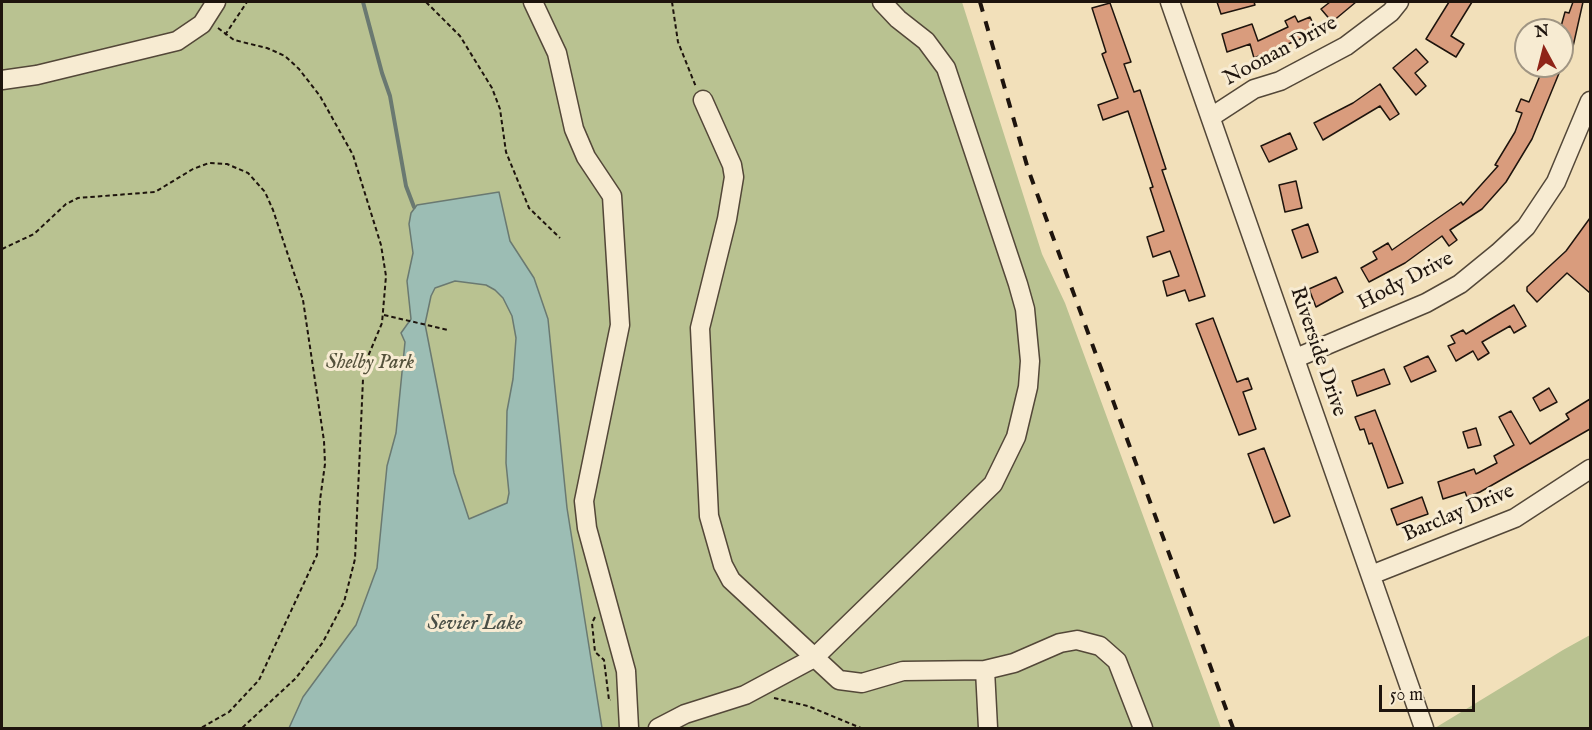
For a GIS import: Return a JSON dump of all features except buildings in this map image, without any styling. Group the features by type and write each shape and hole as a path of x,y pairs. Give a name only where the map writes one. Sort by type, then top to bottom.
{"street":[{"path":"2,80 36,75 170,43 190,34 206,19 216,2"},
{"path":"533,2 557,53 574,129 586,157 612,196 620,325 584,501 594,556 622,654 629,699 629,729"},
{"path":"658,729 685,714 745,695 814,658 993,484 1016,437 1028,387 1029,335 1025,309 951,78 933,49 882,2"},
{"name":"Riverside Drive","path":"1170,2 1422,723"},
{"name":"Noonan Drive","path":"1211,117 1254,89 1280,81 1346,46 1390,12 1399,2"},
{"path":"703,100 732,165 734,177 727,219 700,328 708,499 712,533 731,579 833,677 850,683 868,682 903,671 985,670 1014,663 1065,641 1094,644 1109,652 1120,666 1143,729"},
{"name":"Hody Drive","path":"1296,358 1426,303 1460,284 1498,252 1526,227 1557,182 1590,101"},
{"name":"Barclay Drive","path":"1371,575 1515,518 1590,469"},
{"path":"985,670 988,729"}],"path":[{"path":"225,35 247,2"},
{"path":"426,2 460,36 492,88 500,109 506,152 529,208 560,238"},
{"path":"672,2 678,42 703,100"},
{"path":"206,19 234,40 273,51 290,60 320,96 338,124 352,155 381,245 386,276 384,315 363,379 355,559 344,602 323,642 296,678 282,694 242,729"},
{"path":"2,249 34,234 66,204 78,198 147,194 171,184 198,167 215,163 238,167 252,177 265,192 281,228 306,312 325,453 318,521 318,555 259,680 229,712 201,729"},
{"path":"384,315 448,330"},
{"path":"596,614 592,623 596,652 604,660 606,666 609,700 629,699"},
{"path":"771,697 808,706 861,729"}],"green space":[{"name":"Shelby Park","path":"2,2 962,2 1042,254 1065,303 1221,728 2,728"},
{"path":"1590,635 1590,728 1435,728 1563,650"}],"water":[{"name":"Sevier Lake","path":"499,192 510,241 534,278 548,319 567,508 602,728 289,728 303,697 356,625 377,568 387,466 396,433 405,342 401,333 411,319 407,281 413,253 409,224 411,213 417,205","holes":["455,281 486,285 503,298 512,316 516,338 513,379 507,411 506,463 509,493 507,503 469,519 454,473 425,324 435,288"]}],"waterway":[{"path":"363,2 390,96 406,186 414,207"}],"railway":[{"path":"980,2 1028,169 1233,728"}]}
